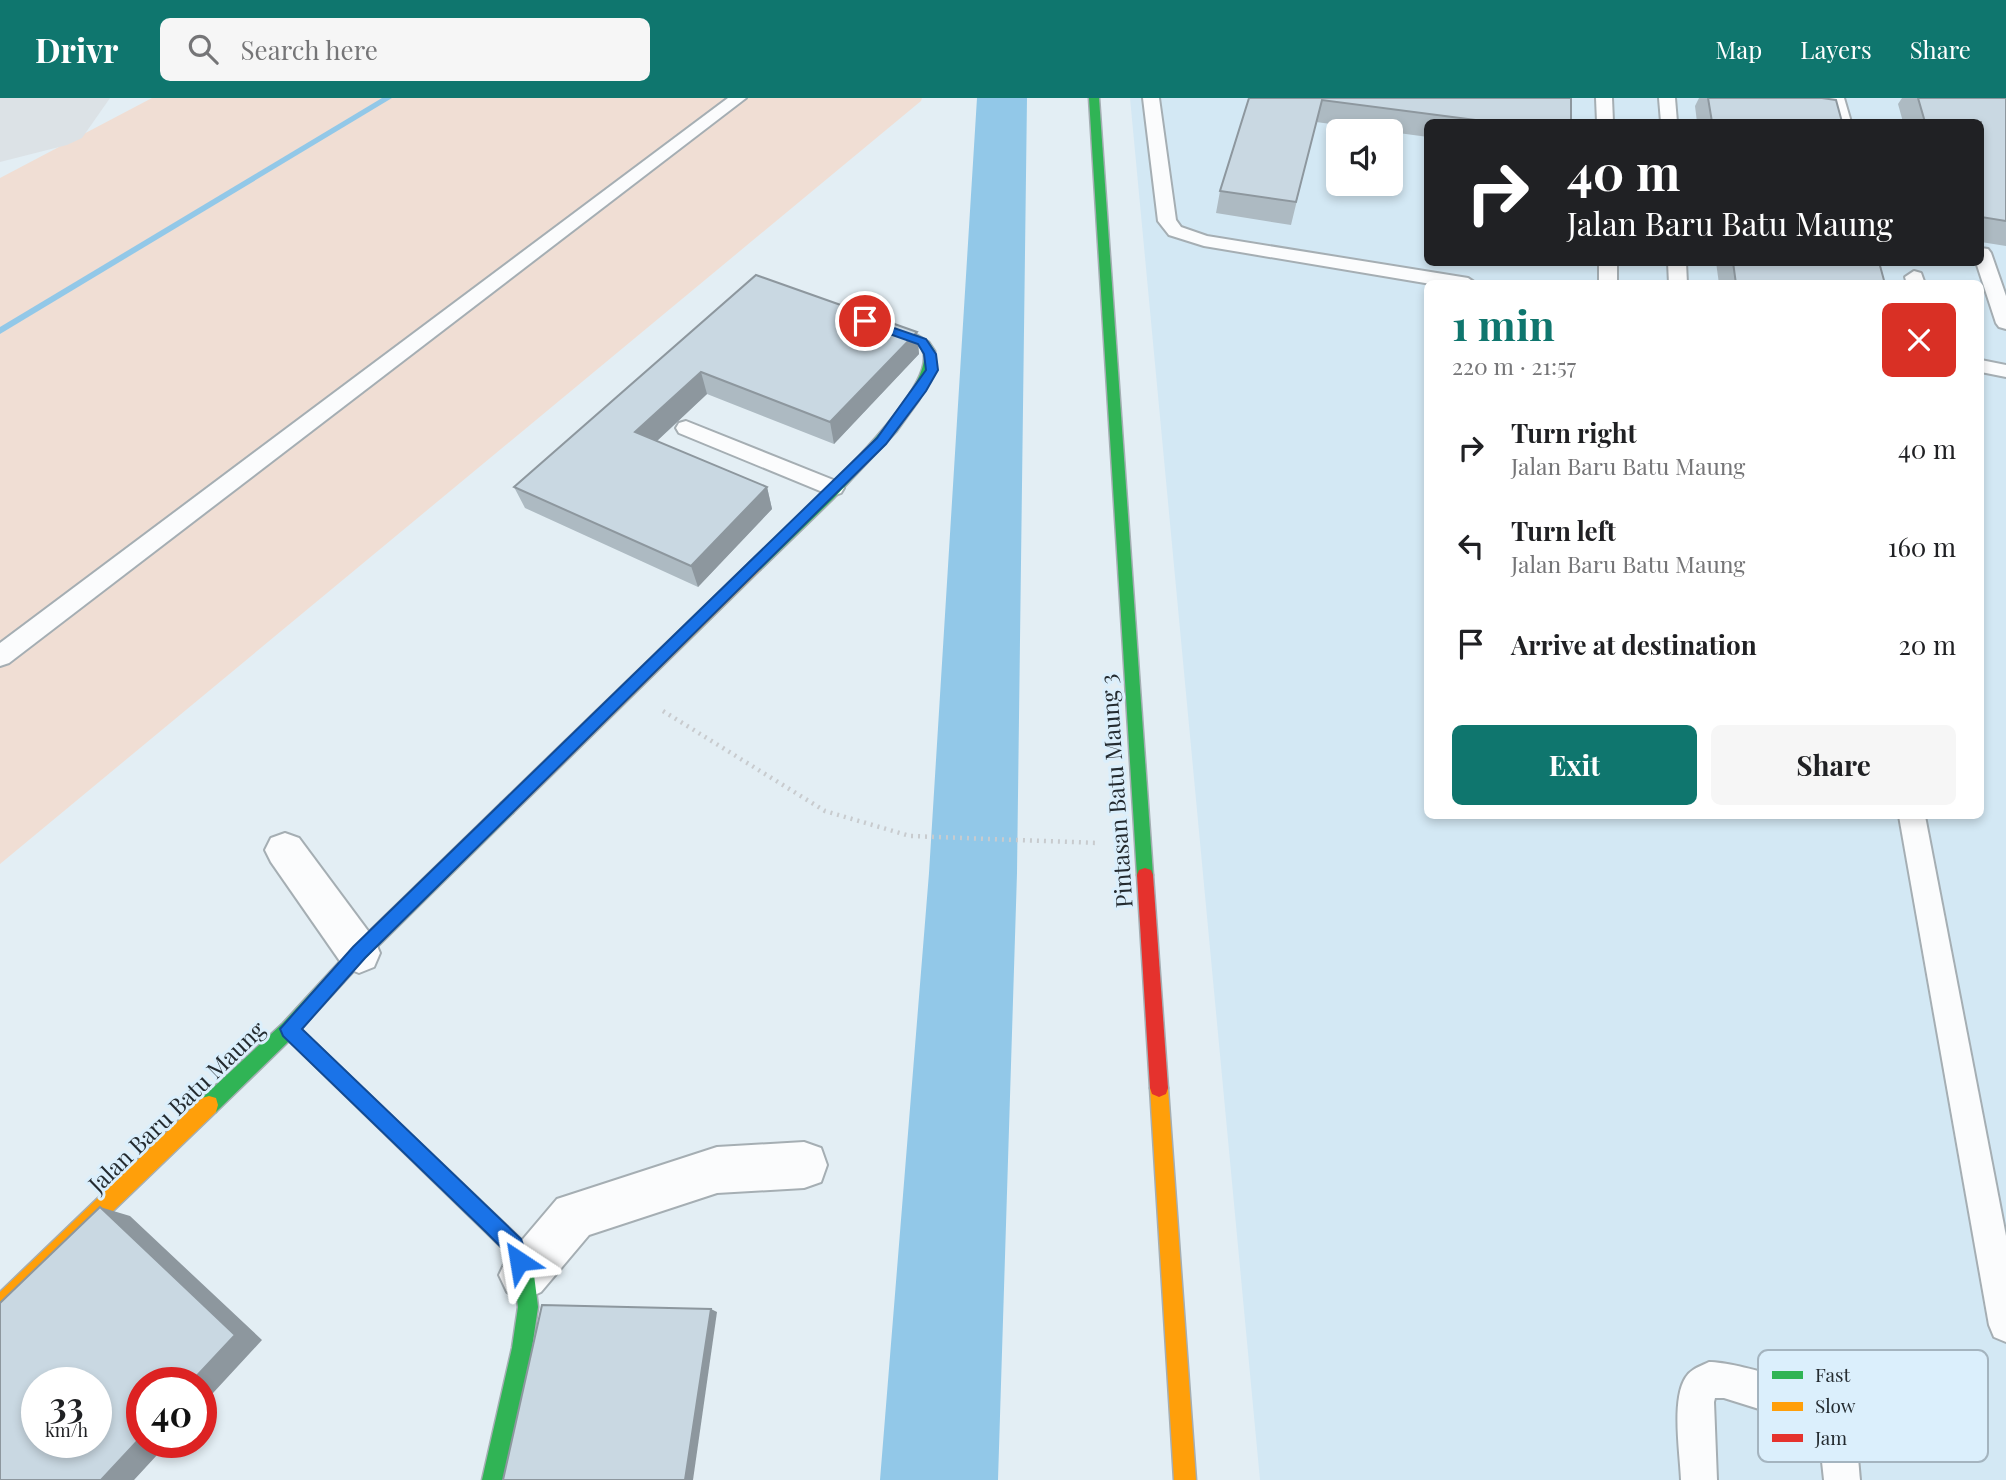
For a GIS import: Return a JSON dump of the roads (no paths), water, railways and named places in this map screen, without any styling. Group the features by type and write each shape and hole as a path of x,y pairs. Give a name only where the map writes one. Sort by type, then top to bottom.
{"street":[{"name":"Pintasan Batu Maung 3","path":"1094,98 1141,844 1185,1480"},
{"name":"Jalan Baru Batu Maung","path":"0,1306 289,1029 359,953 882,441 922,388 932,370 930,354 922,342 865,321"},
{"path":"285,850 359,953"},
{"path":"289,1029 514,1246 524,1275 528,1307 522,1348 493,1480"},
{"path":"524,1275 574,1216 717,1170 804,1165"}],"lane":[{"path":"0,656 738,98"},
{"path":"1151,98 1167,221 1175,231 1204,241 1443,280"},
{"path":"1604,98 1605,119"},
{"path":"1667,98 1669,119"},
{"path":"1836,98 1838,117"},
{"path":"1984,252 2006,256"},
{"path":"1984,258 2006,323"},
{"path":"1984,366 2006,370"},
{"path":"687,428 833,488"},
{"path":"1913,819 2006,1325"},
{"path":"1699,1480 1696,1402 1699,1388 1709,1380 1724,1380 1758,1390"},
{"path":"1840,1462 1842,1480"}],"waterway":[{"path":"0,331 388,98"},
{"path":"939,1480 973,873 1002,98"}]}
